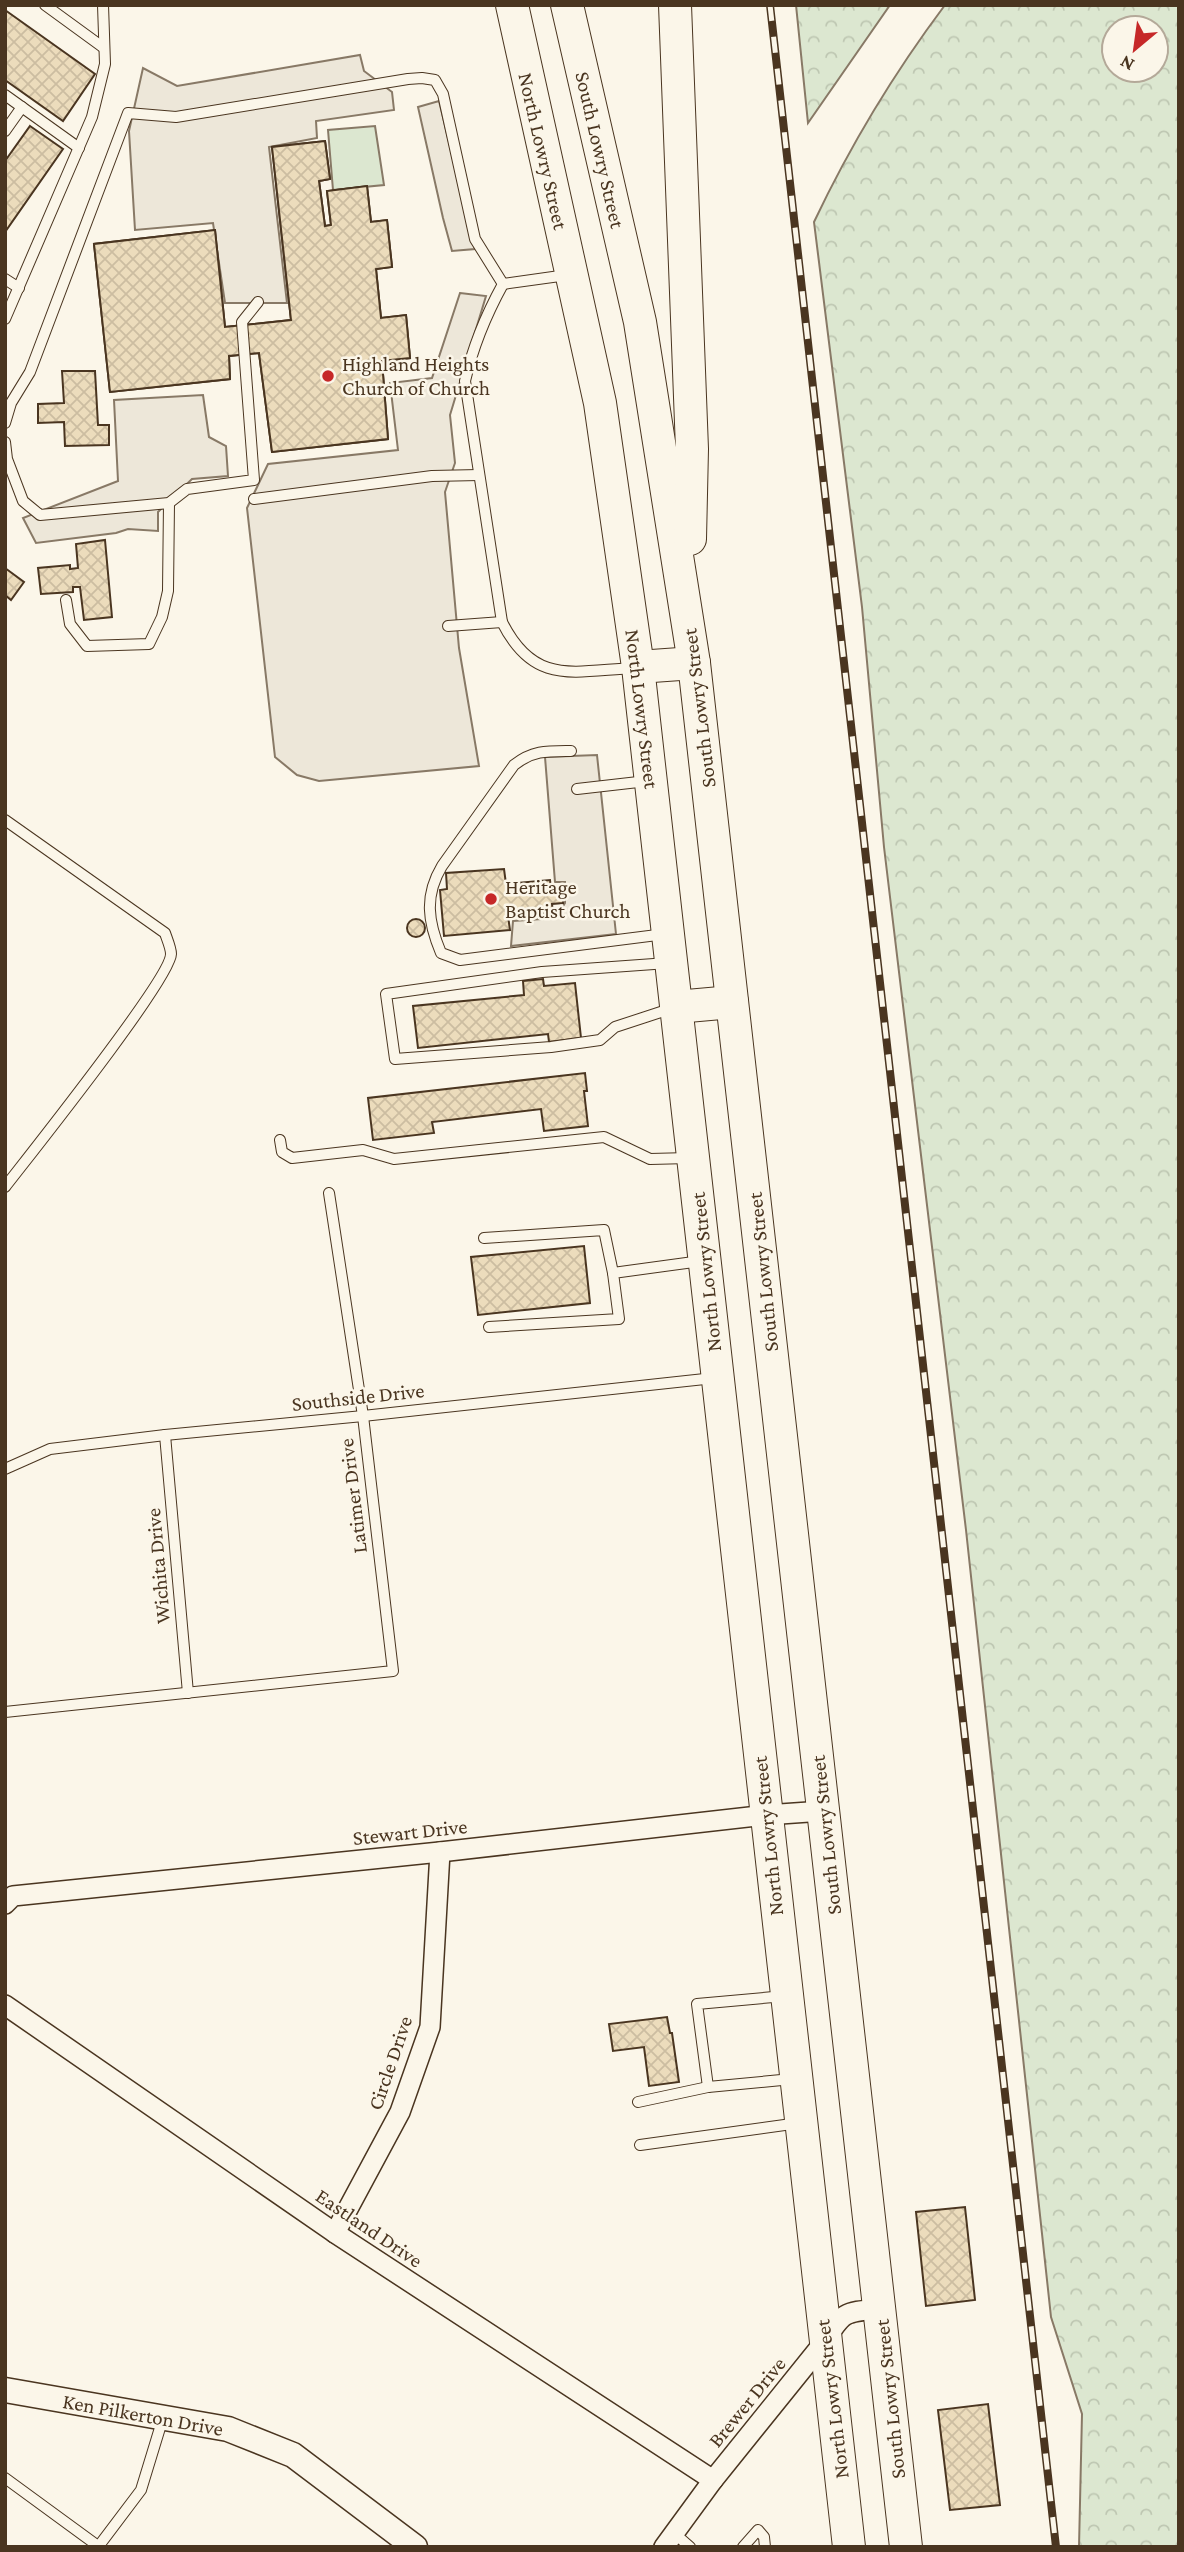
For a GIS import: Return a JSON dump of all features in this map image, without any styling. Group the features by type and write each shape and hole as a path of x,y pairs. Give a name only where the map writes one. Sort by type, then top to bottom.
{"main road":[{"name":"North Lowry Street","path":"512,5 600,404 638,667 849,2547"},
{"name":"South Lowry Street","path":"567,5 640,322 689,625 906,2547"},
{"path":"675,5 692,449 689,625"},
{"path":"638,667 694,663"},
{"path":"676,1007 732,1002"}],"street":[{"name":"Stewart Drive","path":"5,1904 13,1896 823,1811"},
{"name":"Circle Drive","path":"335,2233 400,2112 430,2027 440,1852"},
{"name":"Eastland Drive","path":"5,2006 335,2233 713,2480"},
{"name":"Brewer Drive","path":"669,2540 713,2480 825,2341 837,2321 849,2312 880,2309"},
{"name":"Ken Pilkerton Drive","path":"5,2390 228,2429 293,2455 415,2547"}],"lane":[{"path":"46,5 104,48"},
{"path":"5,319 92,117 105,64 103,5"},
{"path":"5,424 10,403 30,372 128,113 176,117 408,79 435,80 443,94 475,239 503,284"},
{"path":"5,95 79,148"},
{"path":"5,131 22,107"},
{"path":"503,284 571,274"},
{"path":"5,279 19,288"},
{"path":"503,284 480,330 465,381 502,622 511,640 527,658 555,672 638,667"},
{"path":"5,442 7,459 23,501 40,515 169,503 187,489 254,480 242,322 258,302"},
{"path":"254,499 432,476 479,475"},
{"path":"66,600 70,624 87,646 149,644 162,617 168,591 169,503"},
{"path":"448,626 502,622"},
{"path":"571,751 537,751 514,765 442,866 433,881 430,898 433,933 440,953 460,960 671,948"},
{"path":"577,789 651,781"},
{"path":"5,820 165,933 172,955 161,978 140,1009 5,1187"},
{"path":"671,948 542,972 386,994 395,1059 551,1047 600,1040 615,1027 676,1007"},
{"path":"280,1140 282,1152 292,1158 363,1150 394,1159 604,1137 650,1159 693,1157"},
{"name":"Latimer Drive","path":"188,1693 393,1671 363,1416 329,1193"},
{"path":"484,1238 604,1230 613,1273 618,1319 489,1327"},
{"path":"613,1273 705,1261"},
{"name":"Southside Drive","path":"5,1469 50,1449 718,1378"},
{"name":"Wichita Drive","path":"165,1435 188,1693"},
{"path":"5,1712 188,1693"},
{"path":"708,2087 697,2004 786,1996"},
{"path":"638,2102 708,2087 796,2079"},
{"path":"640,2145 800,2122"},
{"path":"5,2478 98,2547 141,2490 163,2417"},
{"path":"743,2547 758,2530 765,2537 765,2547"},
{"path":"669,2540 690,2547"}],"green space":[{"path":"796,5 890,5 808,123"},
{"path":"945,5 1179,5 1179,2547 1079,2547 1082,2414 1051,2317 966,1530 884,847 862,607 814,222 842,166 908,57"},
{"path":"375,126 384,185 333,190 328,130"}],"shaded area":[{"path":"360,55 364,71 392,92 394,110 316,121 317,138 269,147 287,303 225,303 213,223 135,230 129,131 143,68 177,86"},
{"path":"439,101 475,249 452,251 443,218 418,107"},
{"path":"460,293 486,296 450,415 455,463 445,492 459,648 479,766 319,781 297,775 275,757 247,508 268,464 398,450 390,383 432,378"},
{"path":"203,395 209,437 226,446 228,476 192,479 158,512 158,531 128,529 116,533 36,543 23,518 118,481 114,400"},
{"path":"597,755 616,934 511,946 513,921 556,918 565,903 565,882 555,882 545,757"}],"building":[{"path":"5,10 95,74 63,121 5,80"},
{"path":"30,126 63,149 5,232 5,161"},
{"path":"325,141 330,179 319,181 325,226 331,225 327,191 367,186 371,222 387,220 392,267 376,269 381,318 406,315 410,358 382,361 388,439 272,452 259,353 229,356 230,379 110,392 94,244 215,230 225,327 291,320 272,147"},
{"path":"325,141 330,179 319,181 325,226 331,225 327,191 367,186 371,222 387,220 392,267 376,269 381,318 406,315 410,358 382,361 388,439 272,452 259,353 229,356 230,379 110,392 94,244 215,230 225,327 291,320 272,147"},
{"path":"62,371 95,371 98,425 109,425 109,445 65,446 64,422 38,423 38,404 64,403"},
{"path":"105,540 112,617 84,620 80,587 73,587 73,592 41,594 38,568 70,565 70,569 78,568 76,544"},
{"path":"5,568 24,582 11,600 5,595"},
{"path":"504,869 506,884 550,880 551,888 562,887 563,903 552,904 553,912 508,916 510,930 444,936 440,890 447,889 446,873"},
{"path":"416,919 422,922 425,928 422,934 416,937 410,934 407,928 410,922"},
{"path":"543,979 544,986 575,983 581,1038 549,1042 548,1034 418,1048 413,1006 524,995 523,981"},
{"path":"585,1073 588,1126 544,1131 541,1109 432,1122 434,1133 373,1140 368,1098"},
{"path":"584,1246 590,1303 478,1315 471,1257"},
{"path":"667,2017 679,2082 649,2086 644,2047 613,2051 609,2024"},
{"path":"965,2207 975,2300 926,2306 916,2212"},
{"path":"988,2404 1000,2505 950,2510 938,2410"}],"railway":[{"path":"770,5 1056,2547"}],"place":[{"name":"Highland Heights Church of Church","path":"328,376"},
{"name":"Heritage Baptist Church","path":"491,899"}]}
